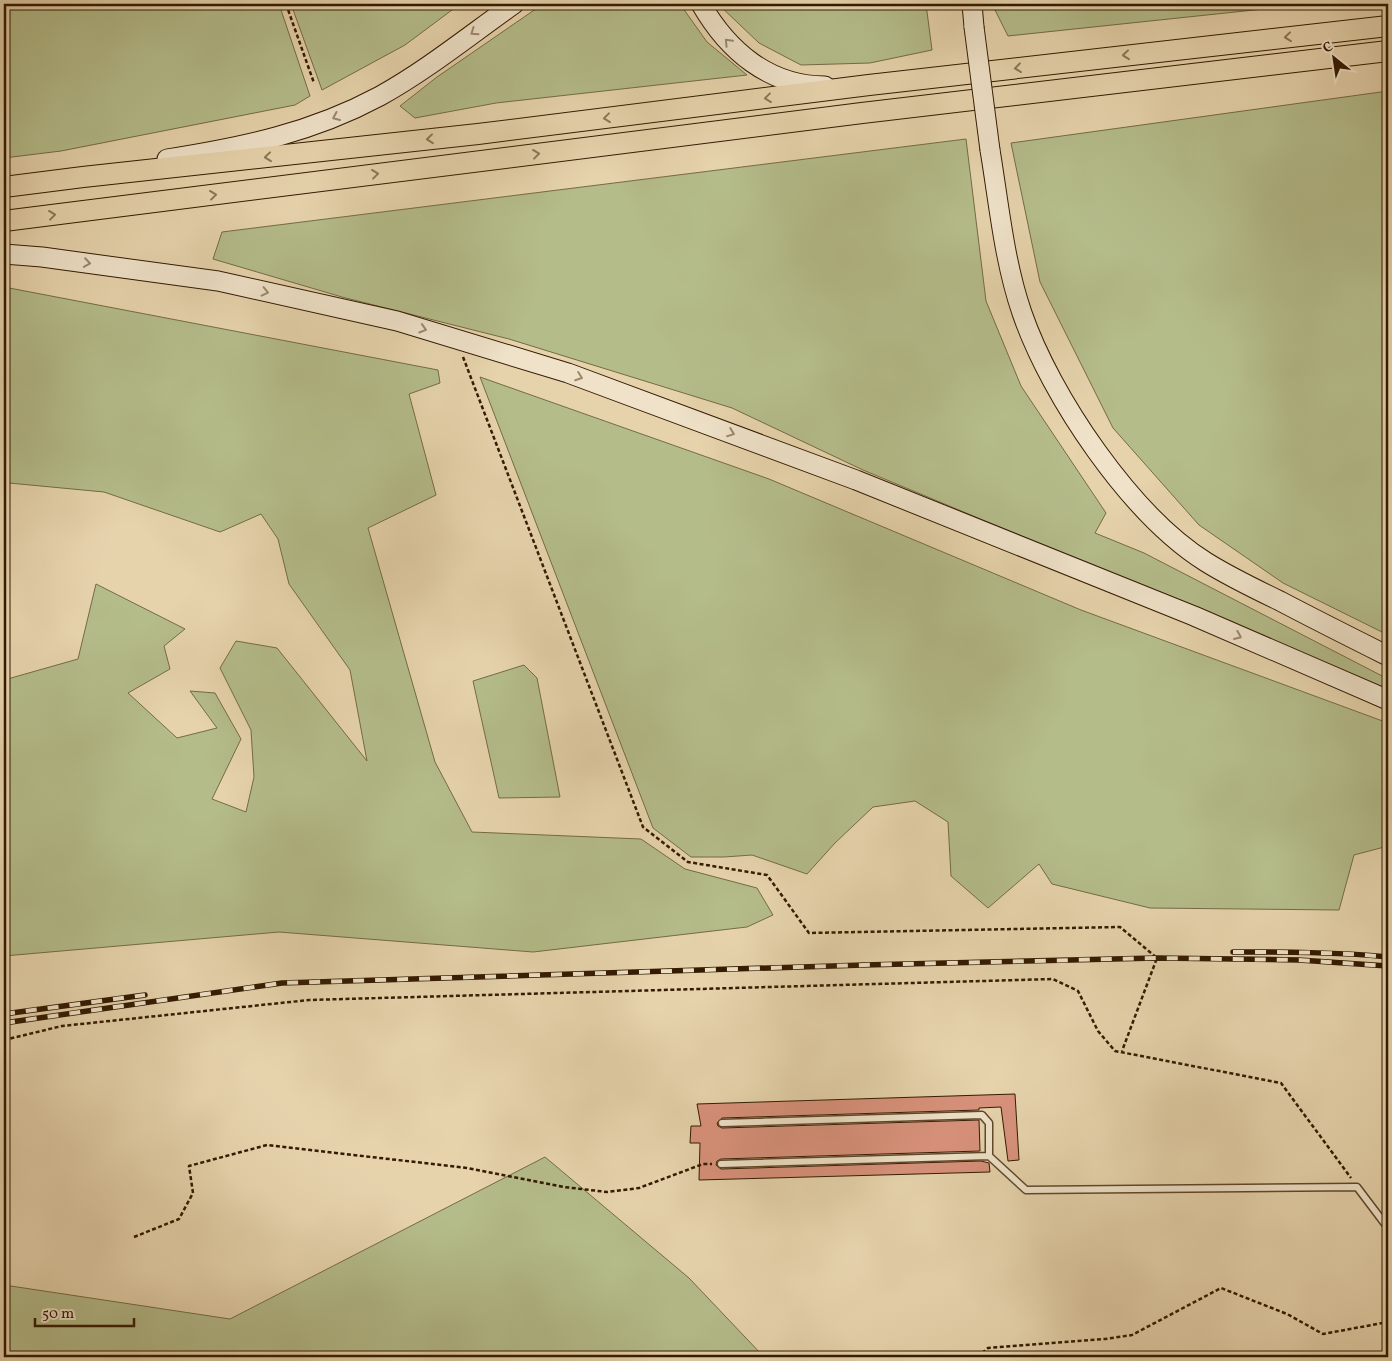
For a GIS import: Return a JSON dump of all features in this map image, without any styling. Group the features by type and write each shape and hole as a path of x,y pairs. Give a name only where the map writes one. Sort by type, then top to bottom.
{"main road":[{"path":"84,177 121,166 212,152 254,143 308,128 333,118 358,107 405,81 514,4"},
{"path":"701,4 718,30 740,54 762,69 780,78 792,83 819,86 869,86"},
{"path":"972,4 990,150 1012,276 1022,312 1035,346 1072,414 1117,477 1161,526 1205,562 1388,656"},
{"path":"4,187 488,133 869,86 1388,26"},
{"path":"4,221 872,112 1388,51"},
{"path":"4,254 42,257 218,281 397,322 568,373 856,480 1194,616 1388,700"}],"lane":[{"path":"722,1123 982,1115 989,1123 989,1156"},
{"path":"721,1164 989,1156 1026,1190 1357,1187 1388,1228"}],"path":[{"path":"286,4 314,83"},
{"path":"456,339 643,827 688,862 767,875 809,933 1120,927 1157,958 1122,1051"},
{"path":"4,1040 62,1026 308,1000 1053,979 1078,992 1098,1030 1115,1051 1281,1083 1357,1187"},
{"path":"134,1237 179,1219 193,1193 189,1166 267,1145 467,1168 564,1187 607,1192 639,1188 703,1164 721,1164"},
{"path":"977,1357 988,1348 1105,1339 1132,1335 1221,1288 1287,1314 1323,1334 1388,1322"}],"green space":[{"path":"4,4 279,4 310,96 295,105 61,151 4,158"},
{"path":"291,4 460,4 405,45 322,90"},
{"path":"543,4 680,4 707,42 747,75 496,103 415,118 400,106 437,77"},
{"path":"718,4 926,4 932,50 870,63 801,65 759,43"},
{"path":"992,4 1311,4 1008,36"},
{"path":"1388,91 1388,635 1283,583 1199,525 1113,428 1040,282 1011,143"},
{"path":"966,139 986,301 1021,386 1106,513 1095,533 1144,553 1388,679 1388,689 863,470 732,408 509,339 342,297 213,259 222,232"},
{"path":"4,287 438,370 440,383 409,394 436,495 368,528 435,762 472,832 641,839 685,869 757,888 773,915 747,927 533,952 279,932 4,956 4,680 78,659 96,584 185,629 164,646 170,669 128,693 177,738 217,728 190,691 215,693 241,739 212,799 246,812 254,777 251,730 220,668 236,641 277,648 367,761 350,670 289,584 278,539 261,514 220,532 104,492 9,483 4,475"},
{"path":"480,377 769,479 1081,610 1388,723 1388,846 1354,855 1339,910 1150,908 1052,884 1039,864 988,908 951,876 948,822 915,801 873,807 835,843 807,874 752,855 691,857 653,828"},
{"path":"524,665 537,678 560,797 499,798 473,681"},
{"path":"545,1157 689,1278 764,1357 4,1357 4,1285 230,1319"}],"building":[{"path":"1015,1094 1019,1160 1008,1161 1001,1107 979,1108 979,1110 722,1118 717,1123 722,1128 979,1120 980,1151 721,1159 717,1161 716,1165 721,1169 981,1161 989,1163 990,1172 699,1180 700,1143 690,1143 691,1126 701,1126 697,1104"}],"railway":[{"path":"1233,952 1330,953 1388,957"},
{"path":"4,1023 282,983 1157,958 1299,960 1388,966"},
{"path":"4,1014 145,995"}]}
